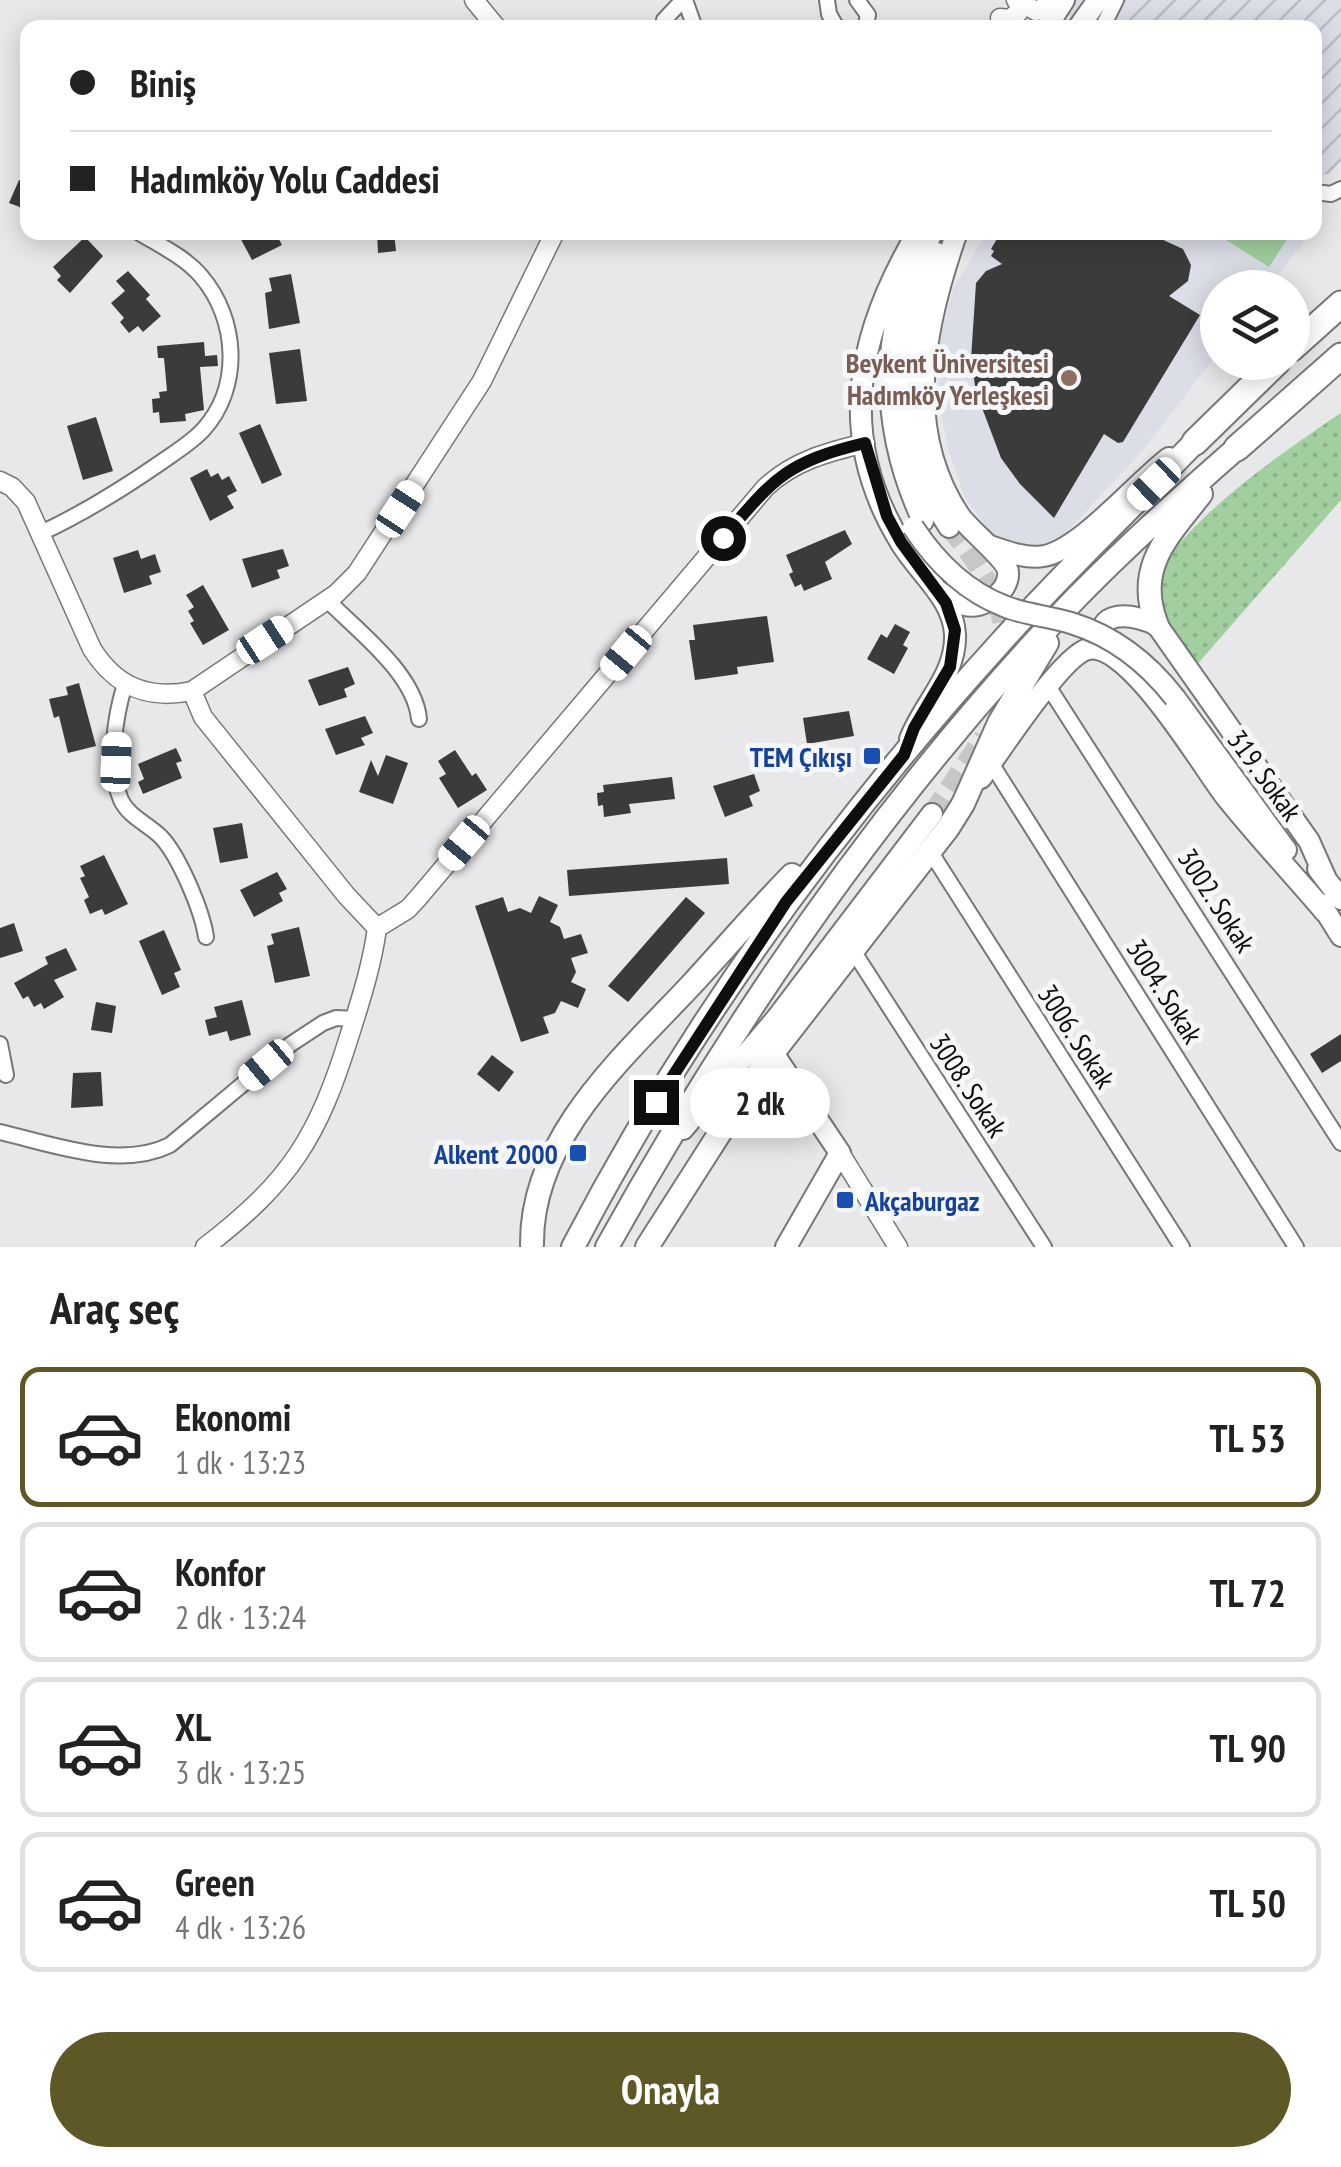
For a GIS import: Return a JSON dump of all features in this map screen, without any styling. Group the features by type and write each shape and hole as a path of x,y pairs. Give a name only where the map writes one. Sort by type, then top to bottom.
{"highway":[{"path":"1310,332 1341,304"},
{"path":"606,1247 660,1151 746,1014 896,806 1050,627 1140,534 1341,356"},
{"path":"573,1247 694,1039 786,902 904,755 1036,604 1258,380"},
{"path":"1157,625 1148,593 1156,559 1173,528 1237,448"},
{"path":"647,1247 773,1052 963,804 999,723 1042,655 1050,627"},
{"path":"532,1244 532,1220 542,1184 561,1141 594,1090 776,891 841,835"}],"main road":[{"path":"904,755 914,728 954,656 955,630 951,615 887,516 861,418 863,374 875,318 914,240"},
{"path":"918,524 891,425 890,374 903,298 929,240"},
{"path":"942,240 912,322 905,382 906,411 920,469 949,528"},
{"path":"936,591 969,606 983,605 1002,590 1008,571 960,516 943,486 930,442 923,390 927,332 955,240"},
{"path":"891,282 878,399 890,467 918,524 966,574 1011,596 1109,626 1151,655 1180,695"},
{"path":"984,544 1026,557 1061,551 1078,540 1145,476 1194,442"},
{"path":"1103,650 1103,629 1113,617 1126,614 1157,625 1309,840 1326,879"},
{"path":"963,804 1048,686 1074,657 1089,649 1103,650 1157,698 1222,793 1334,906"},
{"name":"319. Sokak","path":"1180,695 1326,879 1341,936"},
{"name":"319. Sokak","path":"1180,695 1296,863 1334,906"},
{"path":"660,1151 694,1118 776,1019 932,814"},
{"path":"773,1052 840,1153 786,1247"}],"street":[{"path":"474,0 490,20"},
{"path":"668,20 684,0"},
{"path":"1018,1 1036,11 1061,0"},
{"path":"41,533 92,509 202,432 228,387 228,328 218,300 200,274 150,240"},
{"path":"0,481 26,502 104,668 125,684 172,695 192,691 328,600 356,573 482,381 551,240"},
{"path":"211,1244 284,1174 310,1140 325,1110 370,969 377,928 418,898 765,488 820,454 865,443"},
{"path":"328,600 403,678 415,698 419,720"},
{"path":"125,684 116,725 117,786 122,803 170,848 197,906 206,936"},
{"name":"3002. Sokak","path":"1048,686 1341,1143"},
{"path":"192,691 203,717 377,928"},
{"name":"3004. Sokak","path":"991,763 1296,1247"},
{"name":"3006. Sokak","path":"930,851 1182,1247"},
{"name":"3008. Sokak","path":"852,950 1044,1247"},
{"path":"0,1132 114,1155 156,1152 170,1145 322,1023 336,1018 354,1019"},
{"path":"0,1044 6,1075"},
{"path":"840,1153 898,1247"}],"shaded area":[{"path":"1048,0 1341,0 1341,161 1331,173 1322,175 1322,20 1074,20"},
{"name":"Beykent Üniversitesi Hadımköy Yerleşkesi","path":"983,240 1305,240 1282,270 1200,270 1200,376 1141,453 1055,544 1026,547 995,538 965,498 938,402 940,340 954,286"}],"green space":[{"path":"1226,240 1287,240 1269,267"},
{"path":"1341,413 1341,500 1194,668 1161,613 1156,592 1161,570 1202,519 1294,445"}],"building":[{"path":"19,180 20,180 20,207 9,203"},
{"path":"82,240 88,240 103,256 70,293 57,280 61,276 53,267"},
{"path":"241,240 279,240 282,245 252,260"},
{"path":"377,240 395,240 396,251 378,253"},
{"path":"996,240 1163,240 1183,249 1191,265 1188,281 1169,296 1200,315 1123,442 1104,434 1054,518 1001,458 976,392 971,359 976,283 986,271 1002,264 991,256 991,249"},
{"path":"128,271 150,295 146,299 161,316 143,332 138,326 129,333 120,322 124,318 111,303 125,291 116,281"},
{"path":"291,274 300,323 269,329 265,293 272,291 269,278"},
{"path":"204,342 205,356 217,355 218,366 200,367 204,410 185,414 186,421 160,423 159,412 153,413 152,399 167,391 164,358 158,358 157,346"},
{"path":"300,349 307,401 276,404 269,353"},
{"path":"96,417 113,471 83,480 67,426"},
{"path":"260,424 282,475 262,484 239,433"},
{"path":"207,469 211,477 218,473 222,480 229,476 237,491 227,496 234,508 210,521 190,478"},
{"path":"845,530 852,544 825,562 832,579 804,591 801,584 795,587 786,555"},
{"path":"283,549 289,566 277,570 280,578 252,588 242,559"},
{"path":"138,550 141,559 155,554 161,572 149,576 152,584 124,593 113,558"},
{"path":"203,585 229,630 203,645 190,623 194,621 188,611 194,607 186,595"},
{"path":"767,616 774,662 737,667 738,674 695,680 689,640 695,640 693,625"},
{"path":"895,624 910,632 903,645 908,648 894,674 867,659 881,634 887,638"},
{"path":"348,667 355,684 344,689 347,697 319,706 308,680"},
{"path":"79,683 96,746 68,753 59,716 54,718 49,699 68,695 66,687"},
{"path":"849,711 854,736 807,744 803,718"},
{"path":"365,716 373,733 361,738 365,745 336,755 325,729"},
{"path":"176,748 182,761 176,763 182,778 143,794 138,782 144,779 138,764"},
{"path":"455,750 487,790 458,808 439,778 446,774 438,761"},
{"path":"386,755 408,763 393,804 359,792 371,760 378,776"},
{"path":"754,774 760,791 749,796 753,806 725,817 713,786"},
{"path":"672,777 675,799 629,804 631,813 604,817 603,805 598,806 597,793 604,792 603,785"},
{"path":"242,823 248,858 220,863 213,828"},
{"path":"104,855 128,904 105,915 102,909 90,914 84,900 89,897 80,878 85,876 80,866"},
{"path":"727,858 729,884 569,896 567,870"},
{"path":"277,872 287,889 279,893 283,901 254,917 240,890"},
{"path":"539,896 558,905 550,922 560,927 564,939 581,934 588,953 571,958 576,972 571,982 586,989 578,1008 561,1001 555,1013 543,1017 549,1033 521,1042 475,906 503,897 508,912 520,908 531,913"},
{"path":"686,897 705,913 628,1002 608,986"},
{"path":"14,923 23,951 0,958 0,928"},
{"path":"299,927 310,976 275,983 267,946 274,944 271,934"},
{"path":"164,930 181,970 174,973 180,987 162,995 139,941"},
{"path":"66,948 77,970 54,980 64,997 44,1009 41,1003 34,1007 28,996 23,999 14,983 48,964 45,957"},
{"path":"242,1000 251,1035 230,1041 227,1031 209,1036 205,1020 217,1017 214,1007"},
{"path":"96,1002 116,1006 112,1033 91,1030"},
{"path":"1341,1034 1341,1061 1322,1073 1310,1054"},
{"path":"492,1055 514,1072 499,1092 477,1074"},
{"path":"101,1072 103,1106 71,1108 73,1073"}],"tunnel":[{"path":"949,527 976,562 1002,618 1006,638 1004,683"},
{"path":"932,814 984,737"}],"place":[{"name":"Beykent Üniversitesi Hadımköy Yerleşkesi","path":"1069,378"},
{"name":"TEM Çıkışı","path":"872,756"},
{"name":"Alkent 2000","path":"578,1153"},
{"name":"Akçaburgaz","path":"845,1200"}],"route":[{"path":"656,1102 786,902 904,755 914,728 954,656 955,630 946,603 915,563 887,516 865,443 820,454 777,478 723,538"}]}
